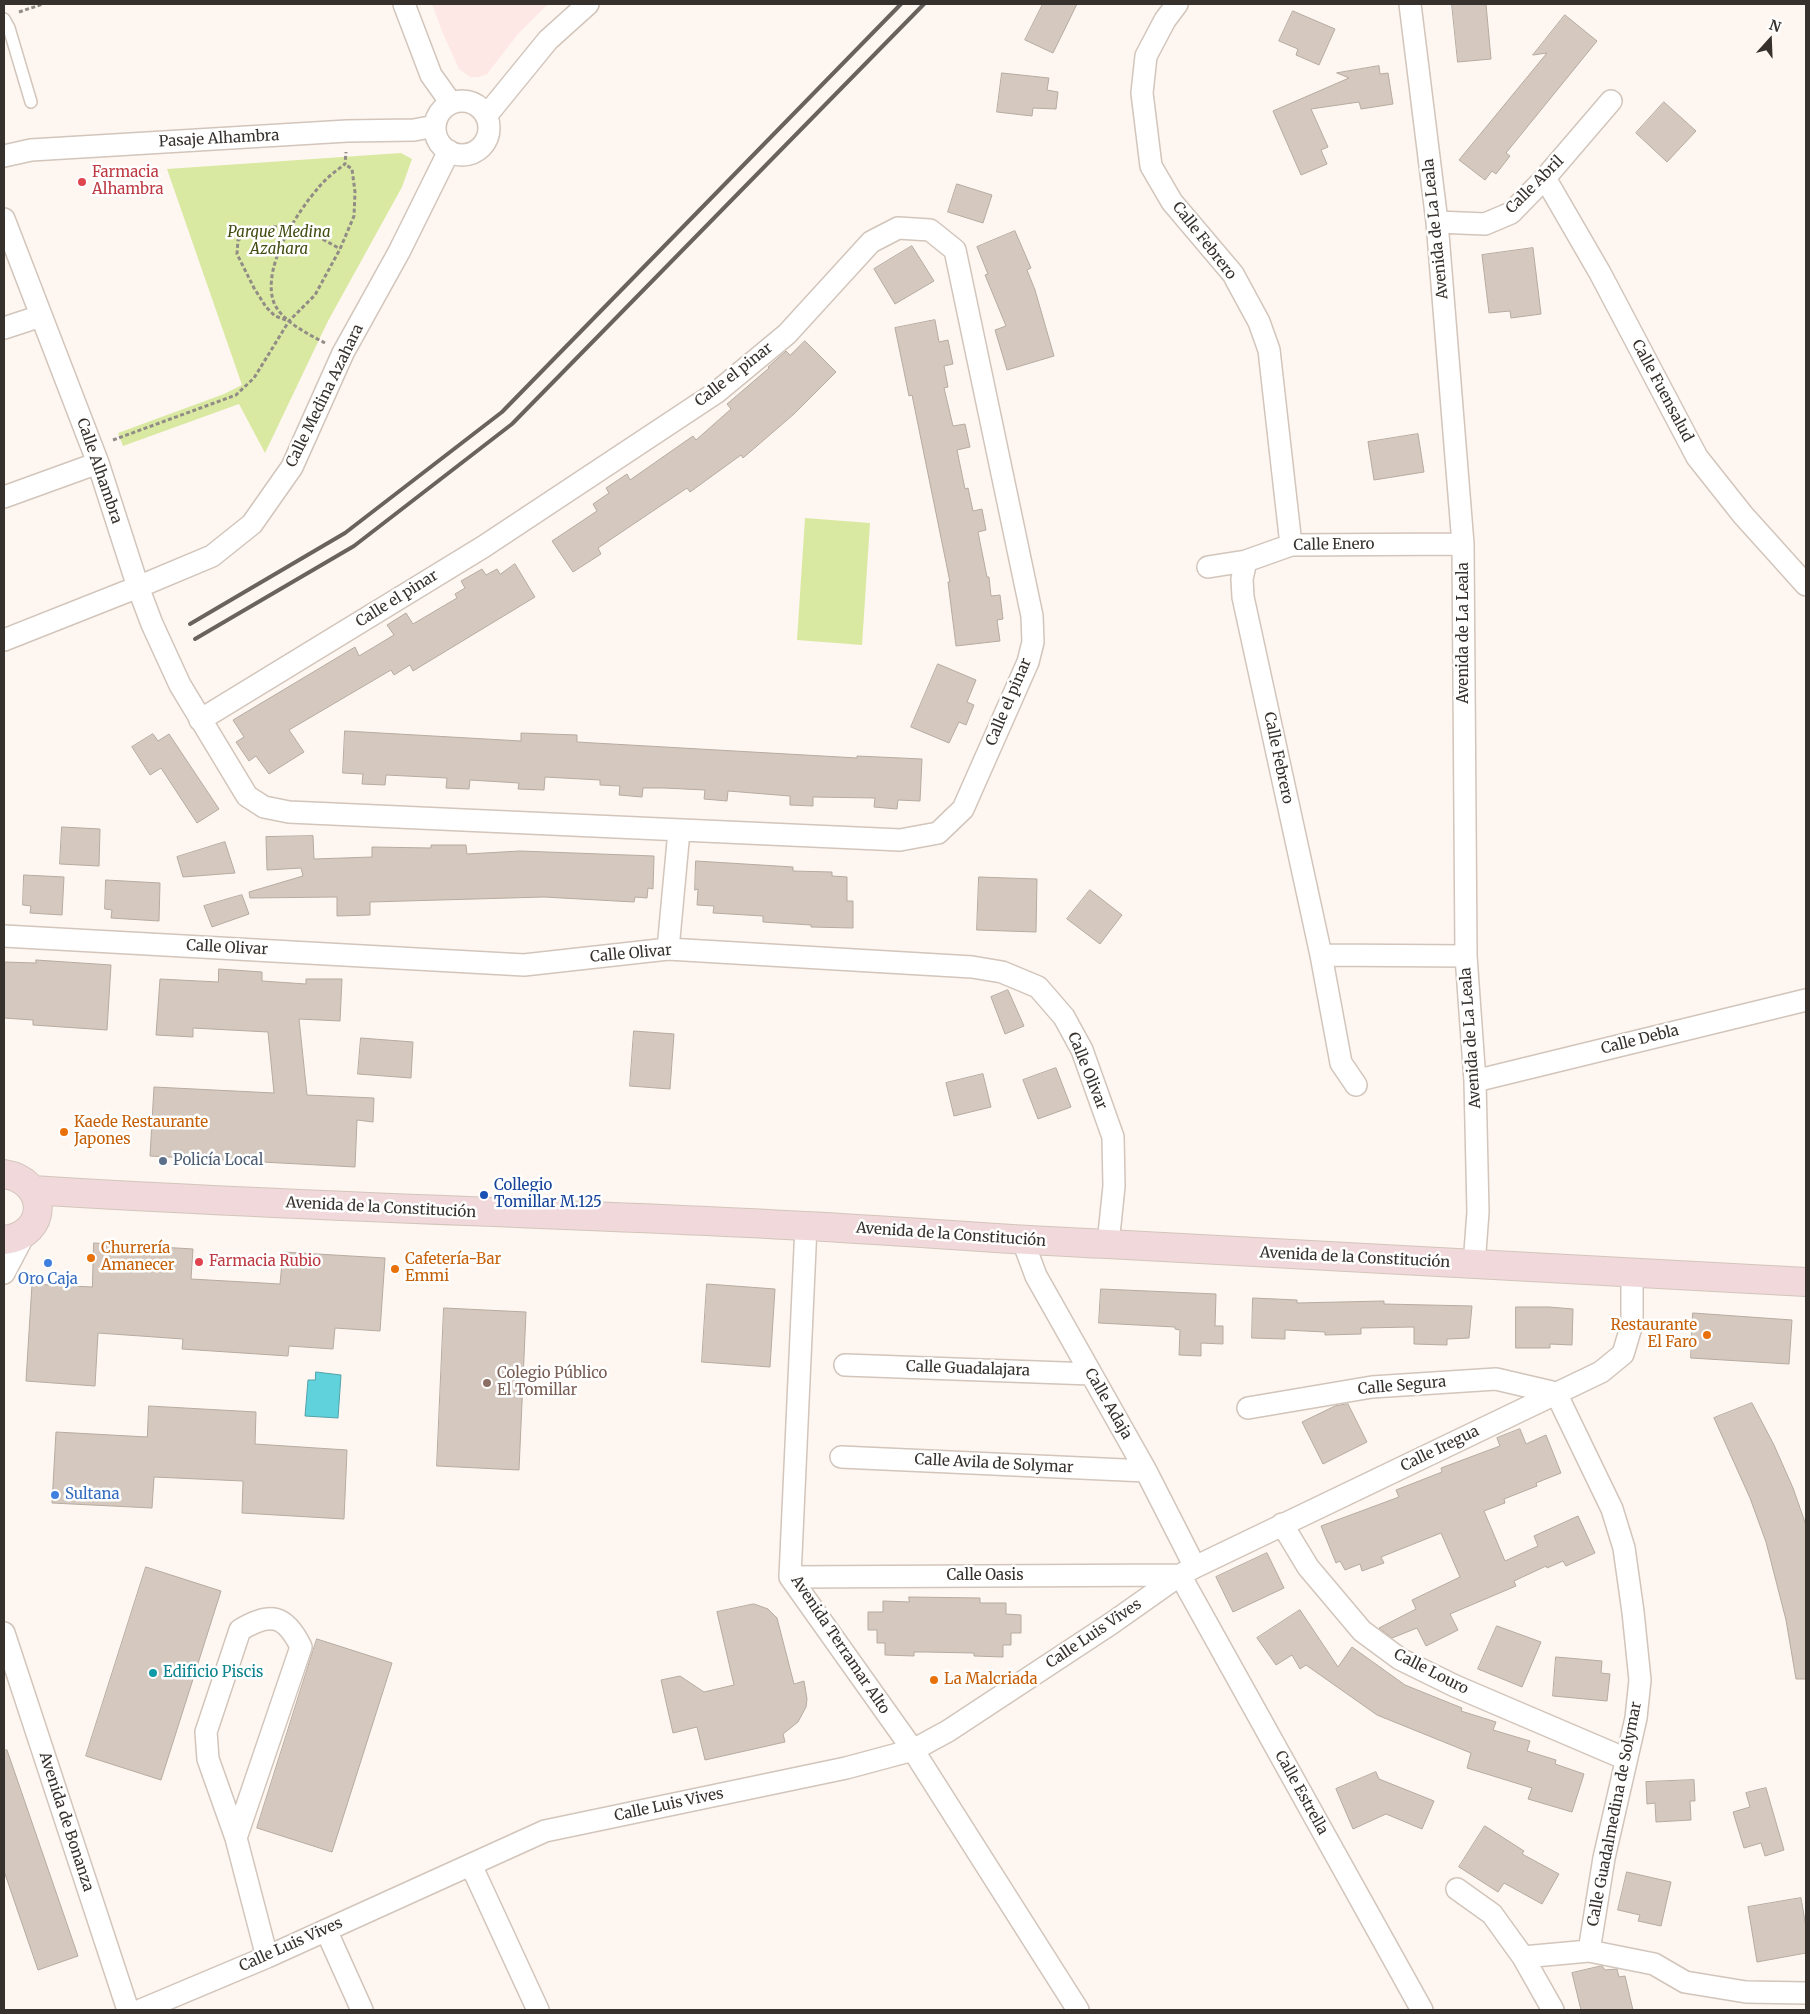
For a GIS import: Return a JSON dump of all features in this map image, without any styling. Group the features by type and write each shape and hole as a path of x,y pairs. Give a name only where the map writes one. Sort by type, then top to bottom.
{"main road":[{"path":"4,1174 26,1181 33,1190 38,1206 22,1230"},
{"name":"Avenida de la Constitución","path":"33,1190 806,1226 1023,1241 1806,1282"},
{"name":"Avenida de la Constitución","path":"22,1230 95,1194"}],"street":[{"path":"404,4 431,75 451,103"},
{"path":"486,116 548,40 588,4"},
{"name":"Calle Febrero","path":"1177,4 1165,20 1146,56 1142,93 1151,166 1172,202 1233,274 1259,322 1270,350 1291,545"},
{"name":"Avenida de La Leala","path":"1410,4 1437,222 1463,544 1466,956 1475,1081 1478,1212 1474,1265"},
{"path":"467,101 482,109 486,116 489,132 481,147 466,154 450,151 438,141 435,126 440,112 451,103 467,101"},
{"name":"Calle Abril","path":"1437,222 1485,224 1511,213 1545,178 1611,101"},
{"name":"Pasaje Alhambra","path":"4,156 31,150 347,131 414,130 435,126"},
{"name":"Calle Medina Azahara","path":"4,640 212,556 252,524 292,467 343,353 399,252 450,151"},
{"name":"Calle Fuensalud","path":"1545,178 1600,273 1697,457 1743,515 1806,585"},
{"name":"Calle Alhambra","path":"4,219 95,455 138,587 180,685 200,720"},
{"name":"Calle el pinar","path":"898,228 930,230 955,250 1032,616 1033,642 1028,662 962,809 938,833 900,840 679,831 288,812 264,806 246,796 200,720 483,546 717,392 787,334 871,242 898,228"},
{"path":"4,328 41,316"},
{"path":"4,497 95,455"},
{"name":"Calle Enero","path":"1208,567 1246,561 1291,545 1463,544"},
{"name":"Calle Febrero","path":"1246,561 1242,579 1243,597 1321,955 1340,1063 1356,1085"},
{"path":"668,949 679,831"},
{"name":"Calle Olivar","path":"4,936 524,965 668,949 972,967 1002,972 1038,987 1064,1017 1082,1050 1113,1137 1114,1186 1108,1244"},
{"path":"1321,955 1466,956"},
{"name":"Calle Debla","path":"1475,1081 1806,1000"},
{"name":"Avenida Terramar Alto","path":"806,1226 790,1577 912,1750 1078,2010"},
{"path":"4,1272 22,1230"},
{"name":"Calle Adaja","path":"1023,1241 1036,1276 1146,1471 1188,1571"},
{"name":"Calle Iregua","path":"1188,1571 1600,1372 1623,1354 1632,1324 1632,1272"},
{"name":"Calle Guadalajara","path":"845,1364 1091,1374"},
{"name":"Calle Segura","path":"1248,1408 1372,1387 1496,1379 1556,1393"},
{"name":"Calle Guadalmedina de Solymar","path":"1556,1393 1612,1509 1624,1548 1634,1612 1640,1680 1636,1718 1604,1858 1589,1951"},
{"name":"Calle Avila de Solymar","path":"841,1457 1146,1471"},
{"name":"Calle Louro","path":"1282,1524 1308,1567 1362,1630 1400,1659 1455,1686 1626,1758"},
{"name":"Calle Oasis","path":"790,1577 1188,1571"},
{"name":"Calle Luis Vives","path":"141,2010 267,1957 545,1831 846,1768 912,1750 956,1726 1188,1571"},
{"name":"Calle Estrella","path":"1188,1571 1422,2010"},
{"path":"236,1838 301,1647 296,1636 284,1623 269,1617 255,1621 240,1630 206,1732 208,1759 236,1838 267,1957"},
{"name":"Avenida de Bonanza","path":"4,1633 128,2010"},
{"path":"471,1865 538,2010"},
{"path":"1457,1889 1492,1914 1523,1957 1553,2010"},
{"path":"326,1930 362,2010"},
{"path":"1523,1957 1589,1951 1654,1964 1685,1982 1803,1999"}],"lane":[{"path":"7,16 8,28 30,102"}],"path":[{"path":"7,16 43,4"},
{"path":"343,353 289,321 273,300 272,277 276,257 291,226 319,186 345,164 347,131"},
{"path":"95,455 236,395 254,378 289,321 314,295 340,250 354,216 356,192 352,169 345,164"},
{"path":"289,321 275,316 266,307 254,288 237,254 238,240 250,232 272,227 291,226 323,239 340,250"}],"shaded area":[{"path":"432,4 548,4 518,34 487,74 479,77 470,77 459,69"}],"green space":[{"name":"Parque Medina Azahara","path":"401,153 412,159 402,187 328,321 265,453 239,404 123,446 118,433 224,394 242,385 167,169"},
{"path":"805,518 870,523 862,645 797,640"}],"water":[{"path":"316,1372 341,1375 338,1418 305,1416 308,1380 315,1380"}],"building":[{"path":"1043,4 1077,4 1053,53 1025,40"},
{"path":"1452,4 1486,4 1491,59 1458,62"},
{"path":"1293,11 1335,29 1319,65 1296,55 1298,49 1279,41"},
{"path":"1565,15 1597,41 1506,153 1510,156 1496,174 1492,171 1485,180 1459,160 1547,53 1533,55"},
{"path":"1379,66 1380,74 1388,73 1393,104 1361,109 1359,102 1311,109 1328,147 1321,150 1327,164 1301,175 1273,111 1349,78 1337,73"},
{"path":"1002,73 1049,78 1047,90 1058,92 1056,109 1033,108 1032,116 997,112"},
{"path":"1664,102 1696,131 1667,162 1636,133"},
{"path":"957,184 992,195 983,223 948,212"},
{"path":"1015,231 1031,268 1027,270 1035,290 1054,356 1007,370 995,330 1006,326 985,275 988,274 977,247"},
{"path":"912,246 934,281 895,304 874,269"},
{"path":"1533,248 1541,314 1511,318 1510,311 1489,313 1482,255"},
{"path":"935,320 939,342 948,340 953,364 944,366 948,387 944,388 953,426 965,424 970,447 957,450 965,489 968,488 973,511 982,509 986,530 978,532 987,577 989,577 991,596 1000,595 1003,619 997,620 1000,641 956,646 948,582 950,582 912,395 909,396 895,328"},
{"path":"805,341 836,372 794,414 743,458 741,455 690,492 687,488 598,548 601,554 573,572 552,541 597,511 593,504 609,493 606,488 627,474 630,480 693,436 696,440 731,409 727,404 786,351 790,355"},
{"path":"1418,434 1424,472 1374,480 1368,442"},
{"path":"515,564 535,597 413,671 410,665 394,675 391,670 289,730 304,752 269,774 256,756 249,761 236,742 244,737 233,720 355,647 359,656 394,635 387,625 406,613 413,624 457,598 455,594 465,588 461,581 482,569 486,575 497,569 500,574"},
{"path":"938,664 976,680 967,702 974,705 966,725 959,722 949,743 911,727"},
{"path":"345,731 521,741 521,733 577,735 577,742 857,758 857,756 922,759 920,801 898,800 897,809 874,807 875,798 813,797 813,806 790,805 790,796 728,791 727,801 704,799 705,790 664,788 643,788 642,797 619,795 620,786 600,785 600,780 545,777 544,790 518,789 519,783 470,780 469,789 446,788 447,778 386,775 385,785 362,784 363,774 343,773"},
{"path":"153,734 158,741 169,734 219,809 197,823 161,768 150,775 132,747"},
{"path":"62,827 100,829 99,866 60,864"},
{"path":"313,836 314,859 372,857 372,847 431,848 431,845 466,845 467,854 520,851 654,856 653,889 648,888 647,898 635,897 634,902 544,897 370,902 370,915 337,916 337,897 250,898 249,892 303,876 301,868 267,870 266,837"},
{"path":"225,842 235,873 183,877 177,857"},
{"path":"696,861 793,867 793,871 832,872 832,876 847,877 847,901 853,901 853,928 811,927 811,925 763,922 763,916 713,913 714,906 697,905 698,889 695,890"},
{"path":"24,875 64,877 62,915 30,913 31,906 23,905"},
{"path":"979,877 1037,879 1036,932 977,930"},
{"path":"106,880 160,883 159,921 111,918 112,910 105,909"},
{"path":"1090,890 1122,915 1100,944 1067,919"},
{"path":"242,895 249,914 212,927 204,906"},
{"path":"36,960 111,965 107,1030 33,1025 33,1020 4,1018 4,962 36,963"},
{"path":"219,969 262,972 262,981 306,984 306,979 342,979 340,1021 299,1019 307,1095 374,1098 373,1122 357,1120 355,1167 150,1156 154,1087 274,1093 268,1032 193,1028 193,1037 156,1035 160,979 218,982"},
{"path":"1008,990 1024,1026 1005,1034 991,997"},
{"path":"634,1031 674,1034 670,1089 630,1086"},
{"path":"361,1038 413,1042 411,1078 358,1074"},
{"path":"1056,1068 1071,1107 1038,1119 1023,1080"},
{"path":"983,1074 991,1107 954,1116 946,1083"},
{"path":"94,1243 193,1249 191,1279 280,1284 283,1252 385,1258 380,1331 335,1328 333,1349 289,1346 288,1356 182,1349 183,1339 98,1333 95,1386 26,1381 32,1284 92,1287"},
{"path":"707,1284 775,1289 770,1367 702,1362"},
{"path":"1101,1289 1216,1294 1215,1326 1223,1326 1223,1344 1201,1343 1201,1356 1179,1355 1180,1330 1175,1329 1175,1327 1099,1323"},
{"path":"1253,1298 1297,1300 1297,1303 1384,1301 1384,1304 1472,1306 1469,1338 1447,1339 1447,1345 1414,1344 1414,1327 1361,1328 1361,1334 1325,1335 1325,1332 1285,1330 1285,1339 1252,1338"},
{"path":"1516,1307 1573,1309 1572,1345 1550,1344 1550,1348 1516,1348"},
{"path":"444,1308 526,1312 519,1470 437,1466"},
{"path":"1693,1313 1792,1320 1789,1364 1691,1358"},
{"path":"1752,1403 1774,1445 1793,1488 1806,1525 1806,1679 1796,1679 1786,1620 1766,1542 1750,1498 1714,1418"},
{"path":"1348,1404 1367,1442 1323,1464 1302,1422 1335,1406"},
{"path":"149,1406 256,1412 255,1444 347,1450 344,1519 242,1513 243,1481 154,1477 152,1508 52,1503 56,1432 147,1437"},
{"path":"1520,1429 1526,1444 1546,1435 1561,1473 1536,1483 1537,1486 1504,1499 1505,1503 1484,1511 1505,1561 1538,1546 1534,1536 1578,1516 1595,1553 1566,1566 1563,1561 1547,1568 1546,1566 1514,1581 1516,1586 1450,1614 1458,1630 1426,1646 1417,1628 1392,1638 1379,1628 1416,1609 1412,1600 1460,1577 1441,1533 1381,1557 1384,1563 1362,1571 1360,1564 1345,1570 1340,1561 1336,1563 1321,1526 1399,1497 1396,1490 1442,1472 1441,1468 1500,1446 1497,1438"},
{"path":"1267,1553 1284,1588 1233,1612 1216,1577"},
{"name":"Edificio Piscis","path":"146,1567 221,1591 161,1780 86,1756"},
{"path":"909,1597 980,1598 980,1603 1006,1603 1006,1614 1021,1615 1021,1633 1011,1633 1011,1645 1003,1645 1003,1657 974,1656 974,1653 926,1652 914,1652 914,1656 885,1655 885,1643 877,1643 877,1630 868,1630 868,1612 883,1612 883,1601 909,1602"},
{"path":"754,1604 768,1609 777,1618 794,1684 804,1681 807,1699 806,1707 798,1722 783,1734 785,1742 705,1760 697,1727 673,1733 661,1680 680,1676 704,1692 734,1685 717,1612"},
{"path":"1300,1610 1338,1667 1352,1647 1405,1685 1462,1708 1461,1711 1496,1722 1493,1730 1530,1741 1527,1751 1556,1760 1555,1764 1584,1774 1572,1812 1528,1799 1532,1788 1467,1768 1471,1753 1377,1715 1306,1665 1300,1669 1292,1655 1276,1665 1257,1638"},
{"path":"1497,1626 1541,1642 1522,1687 1478,1669"},
{"path":"317,1639 392,1663 332,1852 257,1828"},
{"path":"1556,1657 1602,1661 1601,1673 1610,1674 1607,1701 1553,1696"},
{"path":"7,1750 78,1956 38,1970 4,1871 4,1751"},
{"path":"1376,1772 1379,1779 1434,1801 1422,1829 1386,1814 1353,1829 1336,1789"},
{"path":"1694,1780 1695,1801 1690,1801 1691,1820 1656,1822 1655,1803 1647,1804 1646,1782"},
{"path":"1766,1788 1784,1850 1765,1856 1761,1843 1744,1848 1733,1812 1750,1807 1746,1793"},
{"path":"1485,1826 1524,1851 1522,1854 1559,1874 1542,1904 1504,1883 1498,1892 1459,1867"},
{"path":"1627,1872 1671,1882 1661,1926 1638,1921 1640,1915 1618,1910"},
{"path":"1801,1898 1806,1927 1806,1953 1757,1962 1748,1907"},
{"path":"1602,1966 1605,1970 1617,1969 1619,1977 1625,1976 1633,2010 1581,2010 1572,1973"}],"railway":[{"path":"190,624 345,533 502,412 901,4"},
{"path":"195,639 354,546 512,424 924,4"}],"place":[{"name":"Farmacia Alhambra","path":"82,182"},
{"name":"Kaede Restaurante Japones","path":"64,1132"},
{"name":"Policía Local","path":"163,1161"},
{"name":"Collegio Tomillar M.125","path":"484,1195"},
{"name":"Churrería Amanecer","path":"91,1258"},
{"name":"Farmacia Rubio","path":"199,1262"},
{"name":"Oro Caja","path":"48,1263"},
{"name":"Cafetería-Bar Emmi","path":"395,1269"},
{"name":"Restaurante El Faro","path":"1707,1335"},
{"name":"Colegio Público El Tomillar","path":"487,1383"},
{"name":"Sultana","path":"55,1495"},
{"name":"Edificio Piscis","path":"153,1673"},
{"name":"La Malcriada","path":"934,1680"}]}
